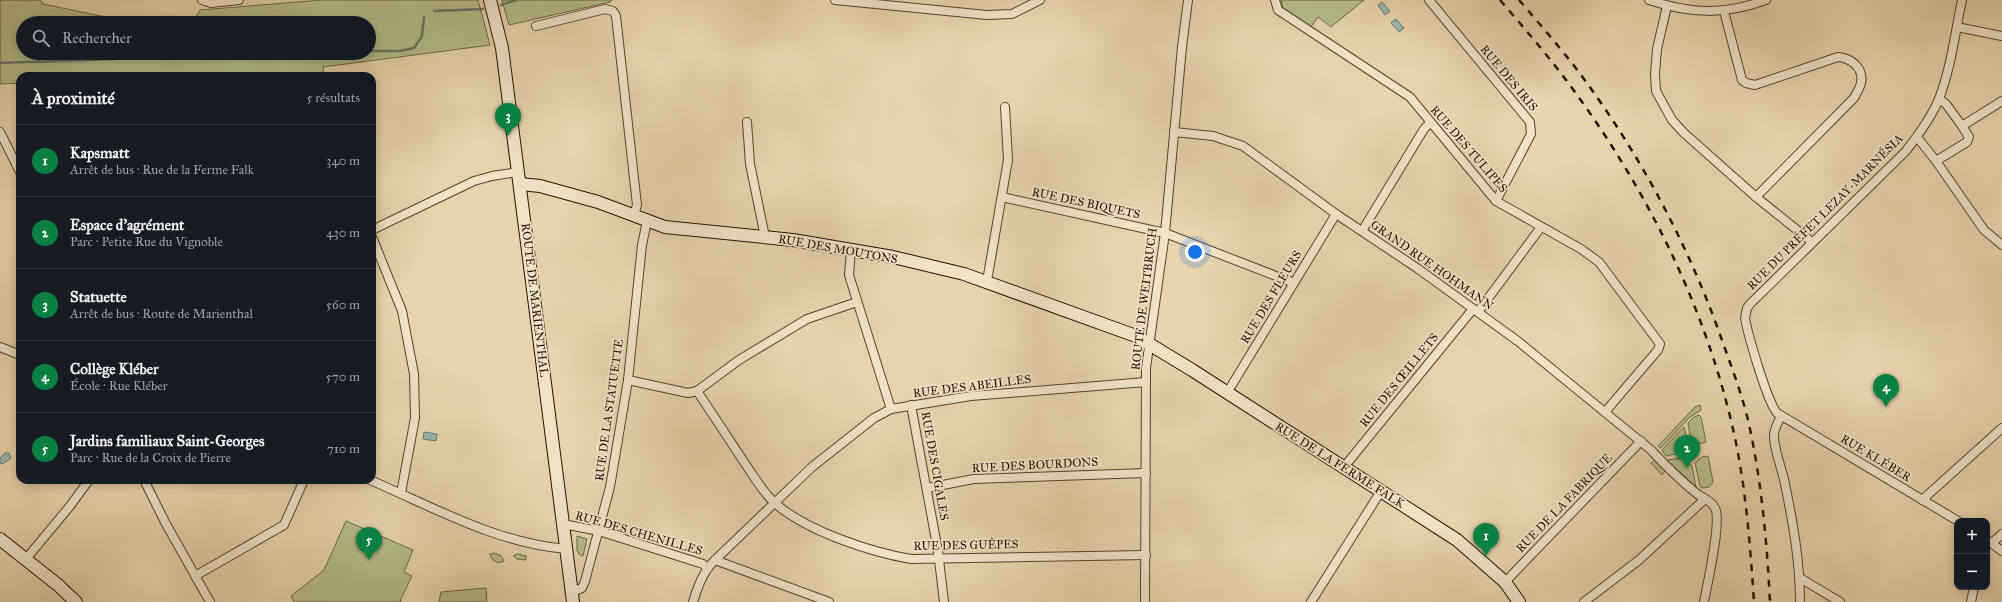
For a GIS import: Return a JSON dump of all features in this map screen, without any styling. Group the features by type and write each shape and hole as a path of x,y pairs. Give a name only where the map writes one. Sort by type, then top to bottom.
{"street":[{"path":"202,0 211,3 239,0"},
{"name":"ROUTE DE MARIENTHAL","path":"490,0 502,48 573,597"},
{"path":"834,0 987,14 1012,14 1040,0"},
{"name":"ROUTE DE WEITBRUCH","path":"1145,602 1146,382 1149,343 1165,233 1188,0"},
{"name":"RUE DES TULIPES","path":"1275,0 1278,10 1410,97 1496,201 1581,249 1599,262 1660,344 1658,350 1605,412"},
{"name":"RUE DES IRIS","path":"1429,0 1530,122 1531,134 1496,201"},
{"path":"1649,0 1667,6 1696,10 1724,11 1748,6 1766,0"},
{"name":"RUE DU PRÉFET LEZAY-MARNÉSIA","path":"1782,416 1772,407 1746,323 1746,312 1750,304 1906,151 1917,137 1939,99 1957,27 1962,0"},
{"path":"1667,6 1657,49 1655,74 1656,90 1672,120 1684,134 1756,197 1812,242"},
{"path":"536,26 605,9 613,11 616,16 637,205 634,215"},
{"path":"1724,11 1742,80 1746,83 1755,85 1838,57 1847,58 1854,62 1861,76 1861,84 1854,98 1756,197"},
{"path":"1957,27 2002,36"},
{"path":"1936,161 1966,142 1968,137 1946,104 1939,99"},
{"path":"1962,126 2002,101"},
{"path":"987,281 1008,160 1005,107"},
{"path":"746,122 750,164 765,237"},
{"path":"1362,231 1424,129 1430,123"},
{"path":"0,132 16,164"},
{"name":"GRAND RUE HOHMANN","path":"1174,132 1213,136 1243,146 1336,214 1476,310 1519,342 1641,441 1691,489 1714,506 1718,519 1704,602"},
{"path":"1917,137 1936,161 1984,230 2001,244"},
{"name":"RUE DES MOUTONS","path":"376,228 474,181 492,176 519,178 550,189 610,206 648,221 671,228 765,237 851,250 964,274 987,281 1136,336 1149,343"},
{"name":"RUE DES BIQUETS","path":"1002,197 1165,233 1294,283"},
{"name":"RUE DES FLEURS","path":"1227,393 1336,214"},
{"name":"RUE DE LA STATUETTE","path":"573,597 582,588 585,581 610,486 628,380 642,245 648,221"},
{"name":"RUE DES ŒILLETS","path":"1344,467 1476,310 1541,227"},
{"path":"376,247 402,311 414,374 415,418 401,493"},
{"path":"851,250 849,275 891,409"},
{"path":"628,380 688,393 697,391 739,360 807,318 857,302"},
{"name":"RUE DE LA FERME FALK","path":"1149,343 1457,540 1504,582 1519,602"},
{"path":"0,347 16,353"},
{"name":"RUE DES ABEILLES","path":"693,602 707,568 715,560 812,467 874,418 891,409 970,396 1146,382"},
{"path":"697,391 756,480 775,504"},
{"name":"RUE DES CIGALES","path":"911,405 939,559 944,602"},
{"path":"1782,416 1775,428 1774,438 1785,482 1795,538 1800,578 1800,602"},
{"name":"RUE KLÉBER","path":"1782,416 1954,519"},
{"path":"1922,500 2002,428"},
{"name":"RUE DE LA FABRIQUE","path":"1504,582 1641,441"},
{"name":"RUE DES BOURDONS","path":"927,488 974,479 1146,473"},
{"path":"376,483 473,525 516,540 545,547 566,549"},
{"path":"26,559 70,506 86,484"},
{"path":"146,484 166,524 210,602"},
{"path":"195,576 284,525 302,484"},
{"path":"1311,602 1381,491"},
{"path":"1584,602 1638,560 1705,499"},
{"name":"RUE DES GUÊPES","path":"775,504 808,524 841,540 886,555 910,559 1146,555"},
{"name":"RUE DES CHENILLES","path":"563,524 599,531 703,564 707,568"},
{"path":"1990,540 2002,534"},
{"path":"0,539 58,585 76,602"},
{"path":"1990,542 2002,551"},
{"path":"715,560 829,602"},
{"path":"1800,578 1840,602"},
{"path":"1970,602 1973,590"}],"green space":[{"path":"0,0 40,0 43,4 101,16 16,16 16,60 376,60 376,16 196,16 200,10 322,0 478,0 490,45 323,67 324,72 16,72 16,83 0,84"},
{"path":"502,0 612,0 610,2 509,25"},
{"path":"1281,0 1364,0 1331,27 1318,17 1311,27 1283,8"},
{"path":"1700,405 1701,410 1690,417 1661,448 1658,446 1695,407"},
{"path":"1699,415 1701,417 1706,442 1697,444 1690,435 1688,423 1694,417"},
{"path":"1684,427 1687,439 1682,441 1680,453 1666,456 1662,450"},
{"path":"1690,442 1698,454 1691,461 1686,457 1688,450 1686,444"},
{"path":"1708,456 1713,482 1709,487 1702,488 1700,486 1695,463 1702,457"},
{"path":"1682,458 1692,466 1696,487 1667,460"},
{"path":"1655,460 1666,470 1662,475 1651,463"},
{"path":"346,521 413,550 404,572 412,576 400,601 402,602 294,602 291,596 324,570"},
{"path":"577,536 587,539 583,556 579,554 577,550"},
{"path":"495,553 501,556 504,561 498,563 492,559 490,554"},
{"path":"518,554 526,556 526,560 517,559 513,556"},
{"path":"486,588 487,602 439,602 441,592"}],"water":[{"path":"1382,2 1390,11 1385,15 1378,5"},
{"path":"1396,19 1404,28 1399,32 1391,23"},
{"path":"424,432 437,434 436,441 423,439"},
{"path":"5,453 9,453 11,458 2,464 0,463 0,458"}],"waterway":[{"path":"501,5 516,0"},
{"path":"434,11 483,9"},
{"path":"376,51 400,51 414,48 422,36 424,17"},
{"path":"0,63 85,60"}],"railway":[{"path":"1500,0 1572,88 1625,167 1649,208 1690,294 1707,338 1733,429 1744,493 1754,602"},
{"path":"1519,0 1575,67 1620,131 1660,199 1694,270 1723,343 1748,418 1761,493 1766,537 1770,602"}],"place":[{"name":"Statuette","path":"508,136"},
{"name":"Collège Kléber","path":"1886,407"},
{"name":"Espace d'agrément","path":"1687,468"},
{"name":"Kapsmatt","path":"1486,556"},
{"name":"Jardins familiaux Saint-Georges","path":"369,560"}]}
